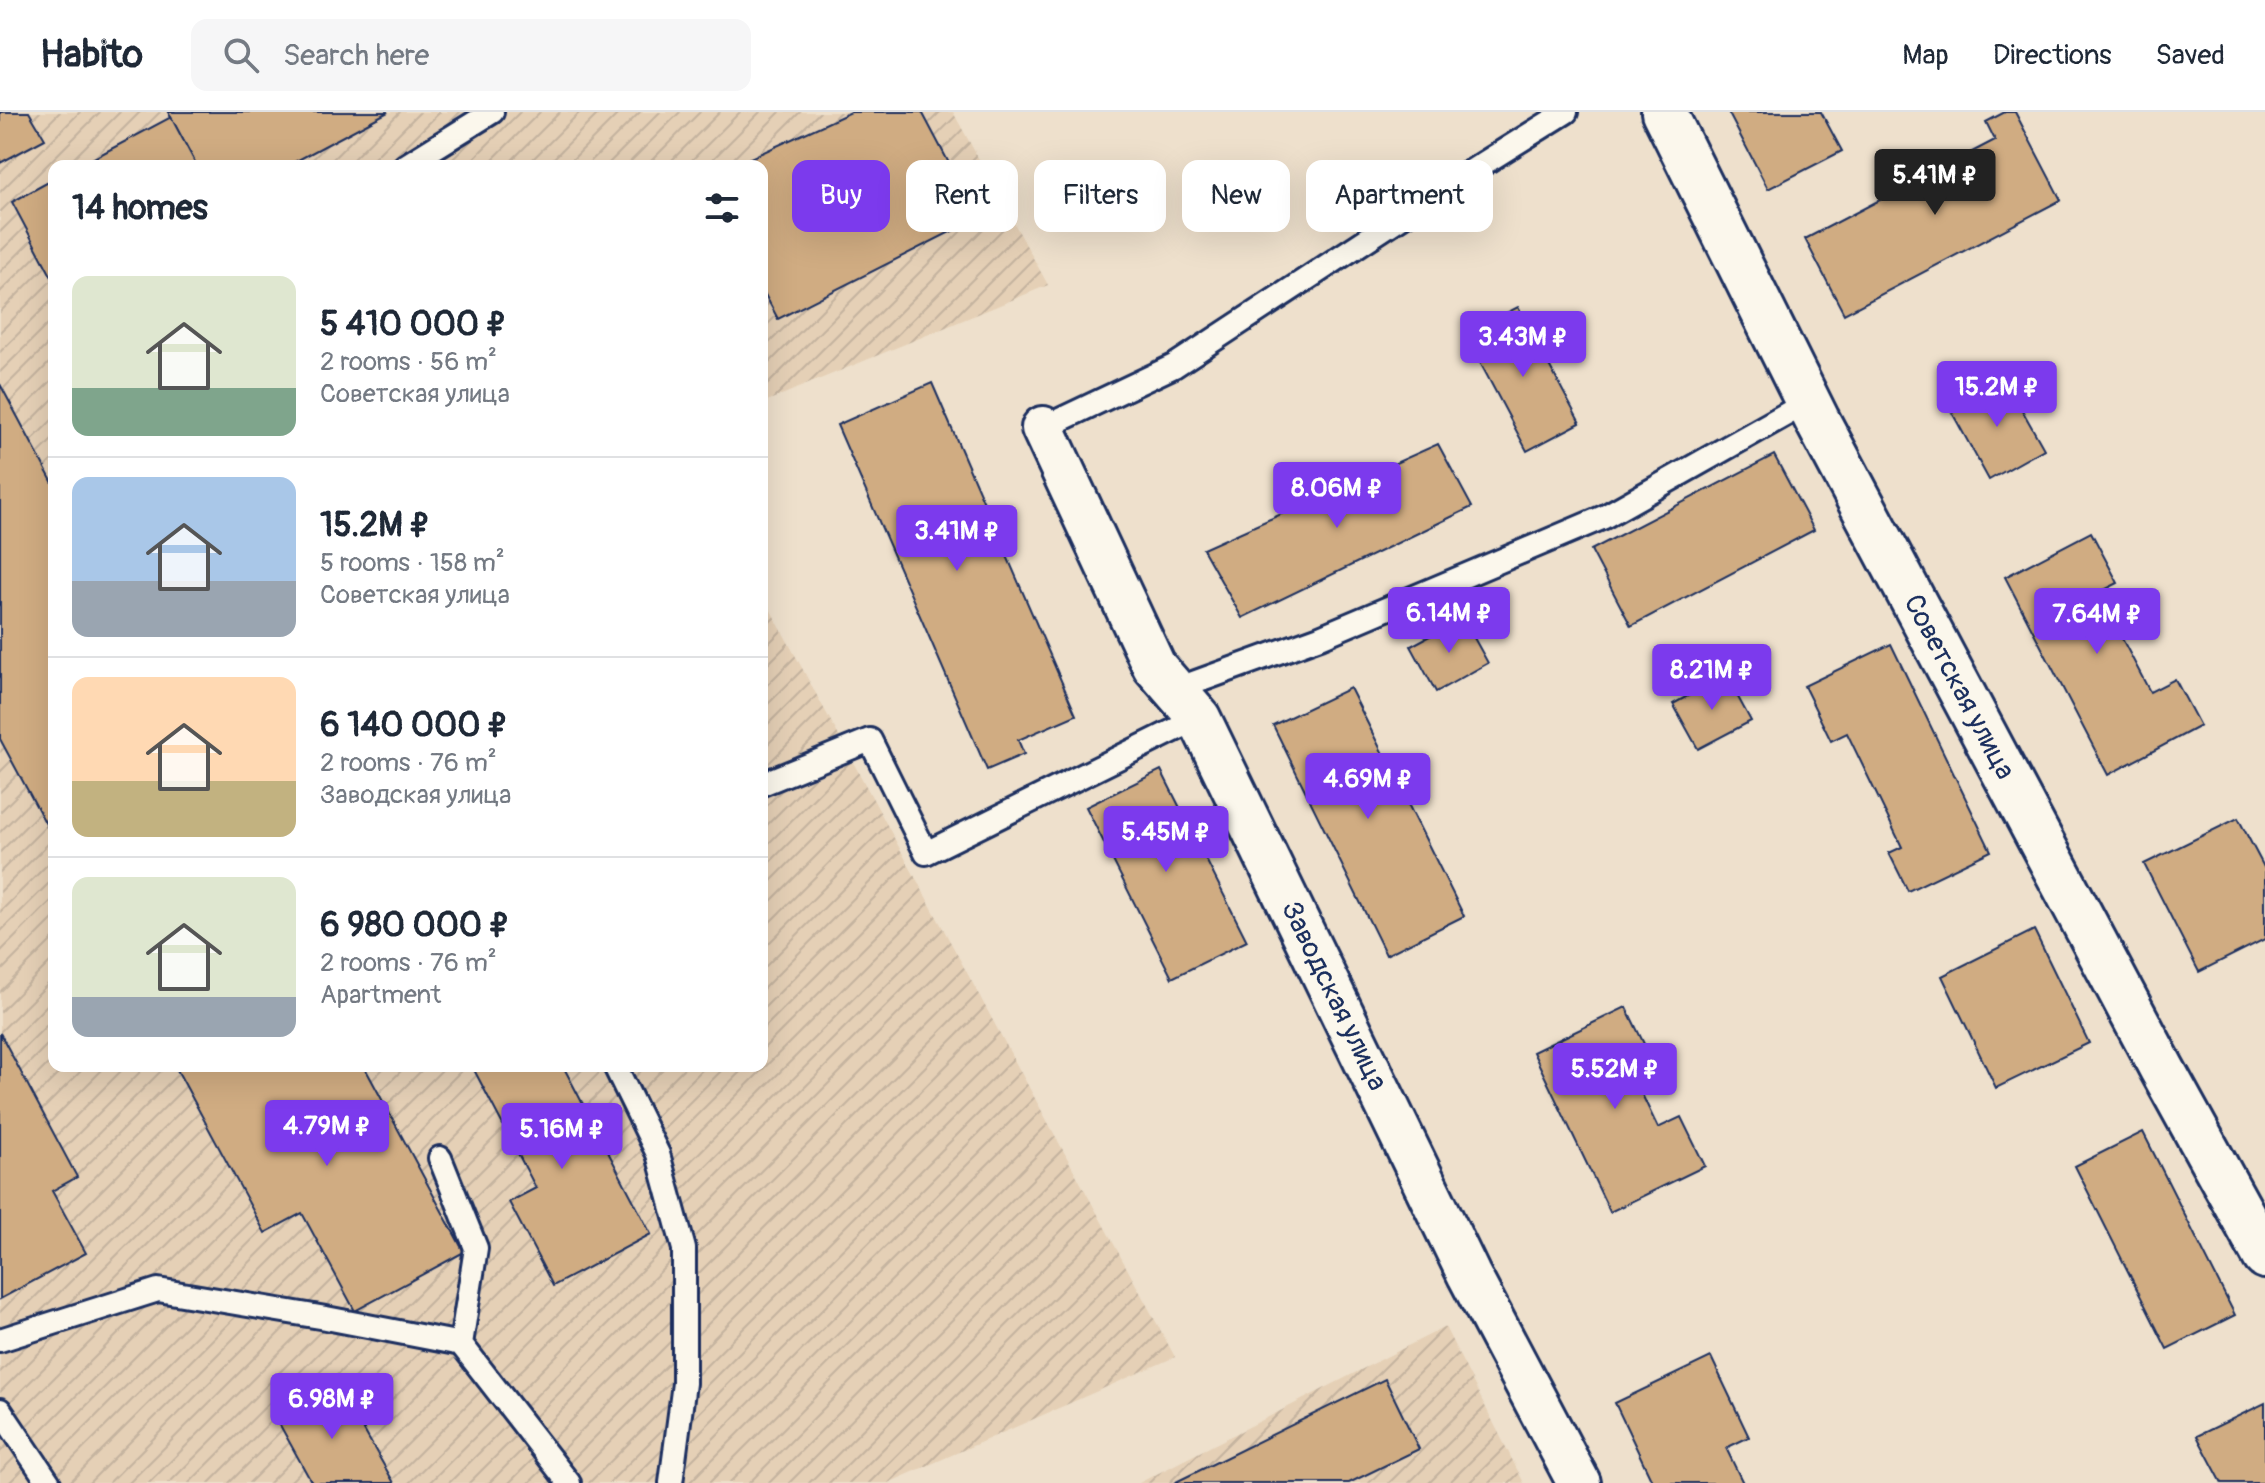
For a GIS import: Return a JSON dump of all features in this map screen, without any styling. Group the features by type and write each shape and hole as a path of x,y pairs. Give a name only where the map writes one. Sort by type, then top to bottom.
{"main road":[{"name":"Советская улица","path":"1664,112 1808,402 2162,1069 2265,1256"}],"street":[{"name":"Заводская улица","path":"1043,428 1154,666 1186,704 1469,1275 1579,1483"}],"lane":[{"path":"416,160 492,112"},
{"path":"1043,428 1174,366 1566,112"},
{"path":"768,782 870,740 926,853 1186,704 1320,637 1604,517 1808,402"},
{"path":"618,1072 658,1154 684,1249 684,1383 671,1483"},
{"path":"440,1158 476,1248 461,1344"},
{"path":"0,1340 158,1290 461,1344 569,1483"},
{"path":"0,1410 49,1483"}],"shaded area":[{"path":"0,112 953,112 979,160 906,160 906,232 1018,230 1048,285 768,401 768,160 48,160 48,1072 768,1072 768,605 1175,1357 888,1483 0,1483"},
{"path":"1445,1327 1524,1483 1139,1483"}],"building":[{"path":"0,112 29,112 45,139 0,163"},
{"path":"168,112 388,112 298,160 194,160"},
{"path":"851,112 922,112 947,160 906,160 906,232 950,232 778,319 768,300 768,160 746,160"},
{"path":"1728,112 1821,112 1842,151 1768,189"},
{"path":"2005,112 2015,112 2061,200 1844,314 1805,239 1995,140 1986,122"},
{"path":"171,117 194,160 90,160"},
{"path":"48,182 48,270 12,202"},
{"path":"1518,307 1580,423 1527,451 1465,334"},
{"path":"2004,378 2044,449 1989,480 1950,409"},
{"path":"932,383 1076,715 1018,740 1024,754 987,770 837,425"},
{"path":"0,384 48,474 48,828 0,739"},
{"path":"1438,444 1472,507 1242,618 1203,549"},
{"path":"1774,455 1814,530 1631,626 1591,550"},
{"path":"2091,532 2118,583 2098,593 2150,692 2175,679 2200,726 2108,775 2005,577"},
{"path":"1463,618 1488,663 1436,692 1411,646"},
{"path":"1891,644 1991,851 1908,891 1889,853 1902,847 1847,733 1831,741 1804,686"},
{"path":"1726,675 1751,721 1698,749 1673,704"},
{"path":"1350,688 1464,916 1386,955 1273,725"},
{"path":"1161,770 1247,941 1172,978 1086,807"},
{"path":"2238,818 2265,869 2265,939 2199,972 2144,864"},
{"path":"2034,930 2089,1043 1996,1088 1942,976"},
{"path":"1626,1007 1649,1054 1628,1065 1658,1128 1681,1117 1705,1166 1610,1212 1533,1052"},
{"path":"0,1033 77,1177 52,1191 86,1253 0,1299"},
{"path":"178,1072 367,1072 464,1252 355,1311 302,1213 265,1233"},
{"path":"475,1072 566,1072 651,1234 553,1286 509,1202 536,1188"},
{"path":"2143,1132 2235,1315 2167,1349 2075,1166"},
{"path":"1711,1357 1749,1437 1726,1448 1743,1483 1653,1483 1615,1403"},
{"path":"1385,1379 1419,1449 1349,1483 1174,1483"},
{"path":"337,1383 394,1483 312,1483 276,1418"},
{"path":"2265,1403 2265,1483 2222,1483 2197,1436"}]}
